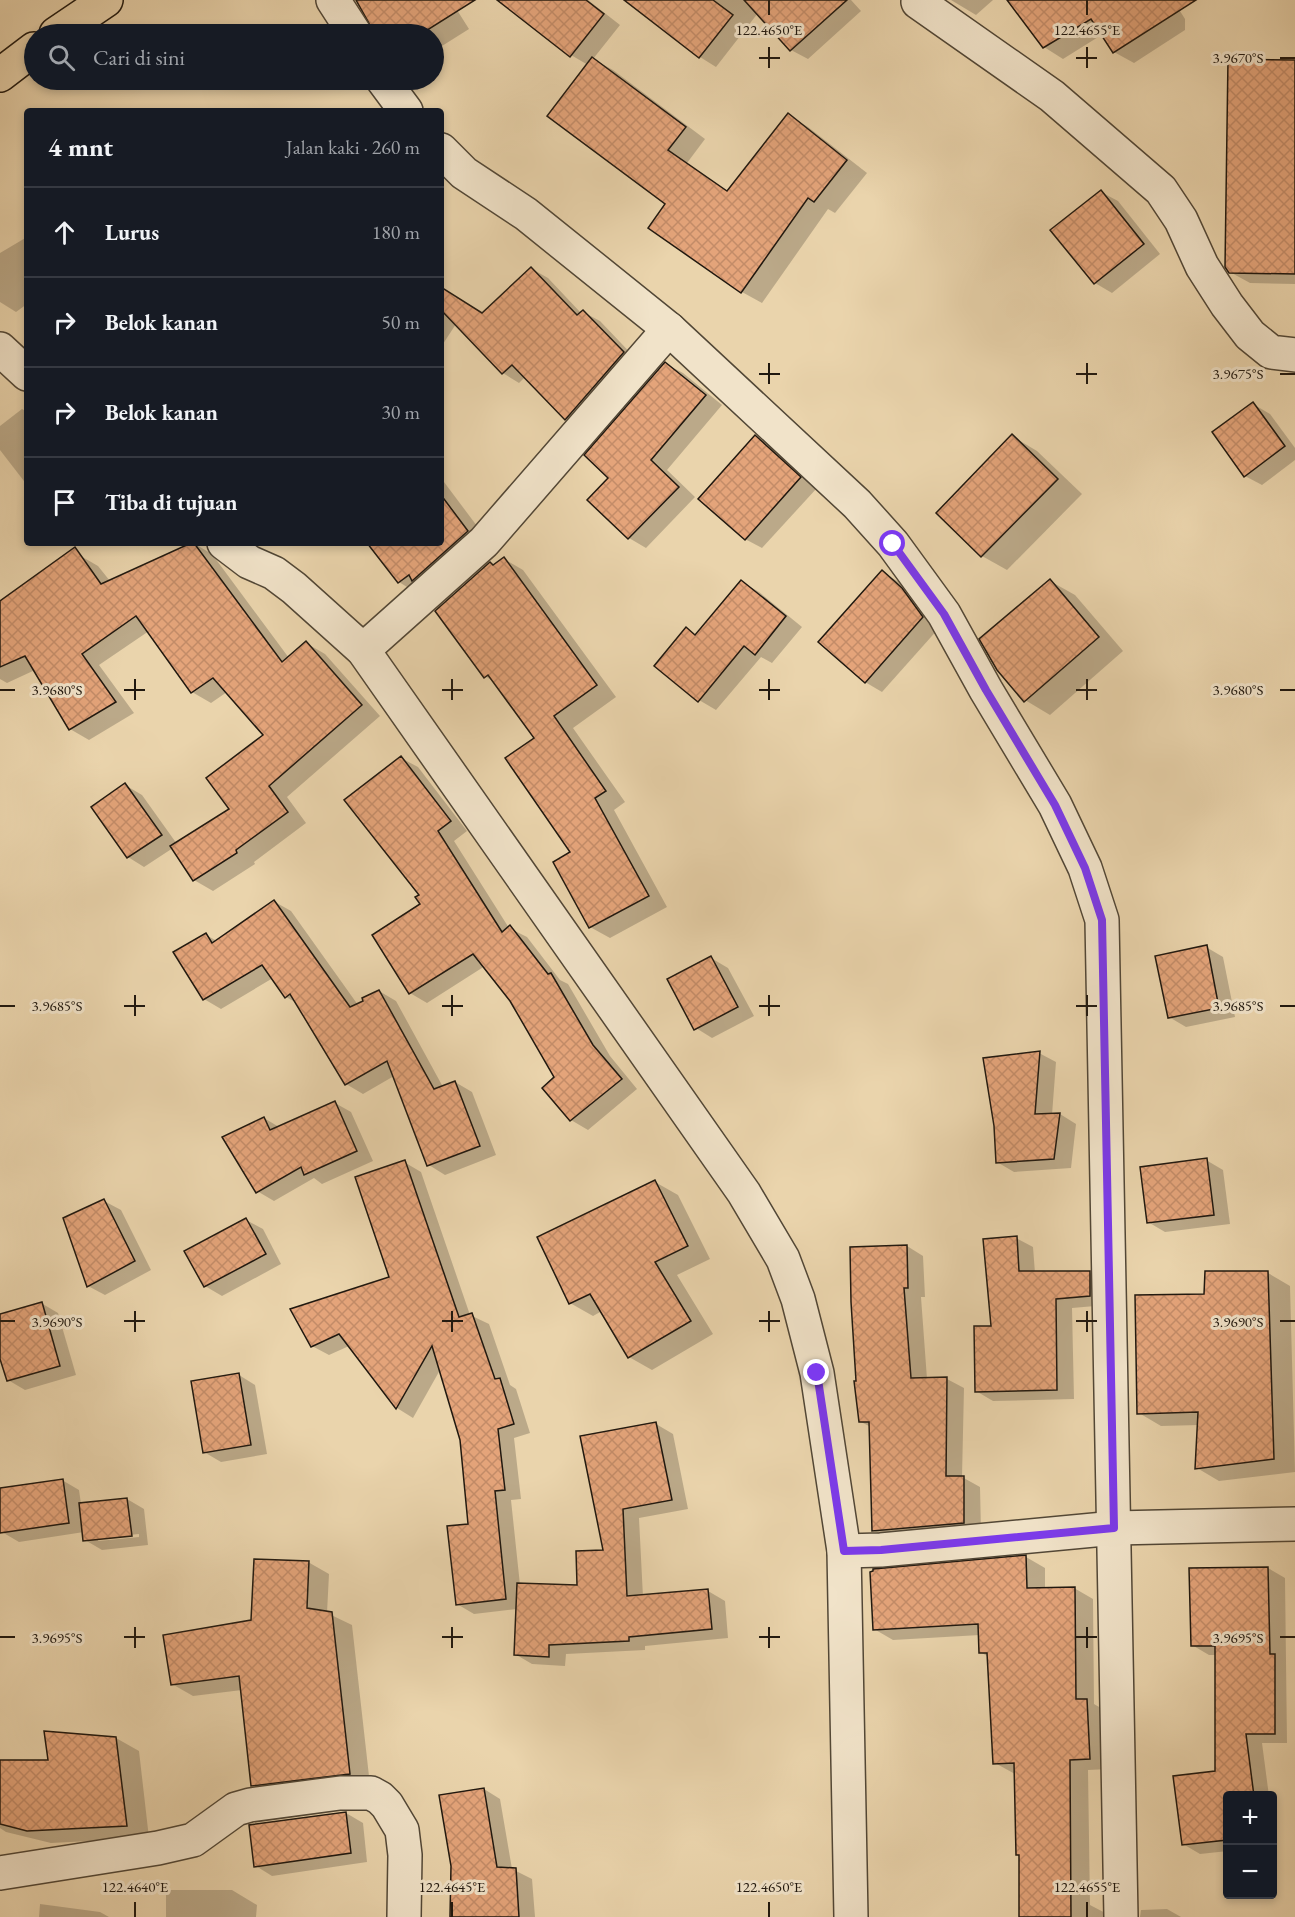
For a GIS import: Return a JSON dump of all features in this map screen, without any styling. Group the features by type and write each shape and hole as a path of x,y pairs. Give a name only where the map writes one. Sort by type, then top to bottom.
{"highway":[{"path":"71,24 106,0"},
{"path":"0,75 24,57"}],"street":[{"path":"333,0 349,24"},
{"path":"918,2 1052,96 1161,190 1180,220 1202,266 1227,305 1250,334 1271,352 1295,355"},
{"path":"390,90 404,108"},
{"path":"444,153 464,173 526,214 669,329 849,496 893,544 944,614 986,690 1055,805 1085,868 1102,920 1121,1917"},
{"path":"363,650 484,542 669,329"},
{"path":"0,349 24,371"},
{"path":"228,546 249,562 274,573 294,588 363,650 744,1192 783,1259 798,1299 817,1373 844,1551 851,1917"},
{"path":"844,1551 881,1550 1114,1528 1295,1524"},
{"path":"0,1873 158,1848 193,1840 236,1809 250,1805 340,1793 371,1793 387,1805 402,1830 405,1855 404,1917"}],"building":[{"path":"356,0 475,0 437,24 369,24"},
{"path":"497,0 586,0 604,14 570,57"},
{"path":"624,0 713,0 733,15 699,58"},
{"path":"744,0 847,0 790,51"},
{"path":"1007,0 1196,0 1113,53 1091,19 1043,48"},
{"path":"592,57 686,127 668,150 727,191 788,113 847,160 814,202 808,198 741,293 648,228 665,204 547,116"},
{"path":"1228,59 1295,60 1295,274 1229,273 1225,267"},
{"path":"1101,190 1144,244 1094,284 1050,230"},
{"path":"531,267 577,315 583,310 624,352 565,420 512,365 502,374 444,313 444,289 482,313"},
{"path":"665,362 706,395 651,460 679,487 628,539 587,500 608,478 584,455"},
{"path":"1253,402 1285,446 1244,477 1212,432"},
{"path":"1012,434 1058,479 981,557 936,513"},
{"path":"755,435 801,477 745,540 698,499"},
{"path":"444,499 468,531 412,581 409,575 398,583 369,546 444,546"},
{"path":"184,546 196,546 282,662 306,641 362,705 269,786 288,812 236,850 237,853 193,881 170,846 229,809 206,778 263,735 213,678 191,693 136,616 82,654 116,702 69,730 25,656 0,667 0,601 75,547 101,584"},
{"path":"504,557 597,685 554,716 606,791 595,798 649,896 589,928 553,862 570,852 505,758 534,738 488,675 484,678 435,611 490,562 493,565"},
{"path":"882,570 902,588 923,617 865,683 818,642"},
{"path":"1050,579 1099,637 1024,702 997,670 979,639"},
{"path":"741,580 786,616 755,655 744,646 698,702 654,666 686,627 695,635"},
{"path":"401,756 451,821 438,831 502,932 510,925 548,974 551,973 593,1045 622,1079 570,1121 542,1088 554,1077 510,1001 473,954 409,994 372,935 420,904 415,897 419,895 344,800"},
{"path":"125,783 162,835 127,858 91,807"},
{"path":"274,900 350,1007 379,990 434,1089 455,1081 480,1146 427,1166 387,1061 345,1085 290,994 285,998 262,965 203,1000 173,952 206,933 212,943"},
{"path":"1207,945 1219,1008 1168,1018 1155,956"},
{"path":"711,956 738,1007 694,1030 667,979"},
{"path":"1040,1051 1035,1114 1060,1113 1054,1159 996,1163 994,1126 983,1058"},
{"path":"335,1101 357,1151 304,1175 301,1167 256,1193 222,1137 264,1117 270,1130"},
{"path":"1207,1158 1214,1215 1147,1223 1140,1167"},
{"path":"405,1160 459,1317 472,1313 495,1379 500,1378 514,1424 498,1429 505,1490 495,1491 506,1599 456,1605 447,1526 468,1524 460,1440 432,1346 396,1409 339,1334 311,1347 290,1309 389,1277 355,1177"},
{"path":"655,1180 688,1246 655,1262 691,1321 628,1358 590,1294 569,1304 537,1237"},
{"path":"104,1199 135,1261 87,1287 63,1218"},
{"path":"246,1218 266,1254 204,1287 184,1251"},
{"path":"1017,1236 1019,1271 1090,1271 1090,1296 1056,1299 1057,1390 975,1392 974,1326 991,1326 983,1239"},
{"path":"907,1245 908,1288 904,1288 911,1378 947,1377 946,1476 964,1476 964,1523 872,1531 869,1422 859,1422 854,1381 856,1381 850,1247"},
{"path":"1205,1271 1268,1271 1274,1459 1195,1469 1198,1412 1137,1414 1135,1295 1204,1294"},
{"path":"42,1302 60,1366 7,1381 0,1359 0,1314"},
{"path":"239,1373 251,1445 203,1453 191,1381"},
{"path":"656,1422 672,1500 623,1509 627,1596 708,1589 712,1629 629,1637 629,1641 549,1645 549,1657 514,1655 517,1583 577,1585 576,1551 603,1550 580,1436"},
{"path":"63,1479 69,1523 0,1533 0,1488"},
{"path":"127,1498 132,1536 83,1541 79,1503"},
{"path":"1026,1555 1027,1588 1075,1587 1076,1699 1087,1699 1090,1759 1070,1760 1071,1917 1019,1917 1019,1855 1016,1855 1014,1763 993,1764 987,1653 979,1653 978,1624 873,1630 870,1572 873,1569"},
{"path":"254,1559 309,1561 307,1608 332,1612 350,1774 251,1786 239,1676 171,1685 163,1635 251,1620"},
{"path":"1268,1567 1270,1654 1275,1654 1275,1734 1246,1734 1253,1791 1223,1791 1223,1840 1182,1845 1173,1776 1215,1771 1215,1646 1191,1646 1189,1568"},
{"path":"44,1731 116,1737 127,1826 27,1831 0,1824 0,1760 48,1760"},
{"path":"484,1788 497,1867 516,1868 519,1917 450,1917 451,1866 439,1795"},
{"path":"346,1812 351,1853 254,1867 249,1825"}],"route":[{"path":"817,1373 844,1551 881,1550 1114,1528 1102,920 1085,868 1055,805 986,690 944,614 893,544"}]}
